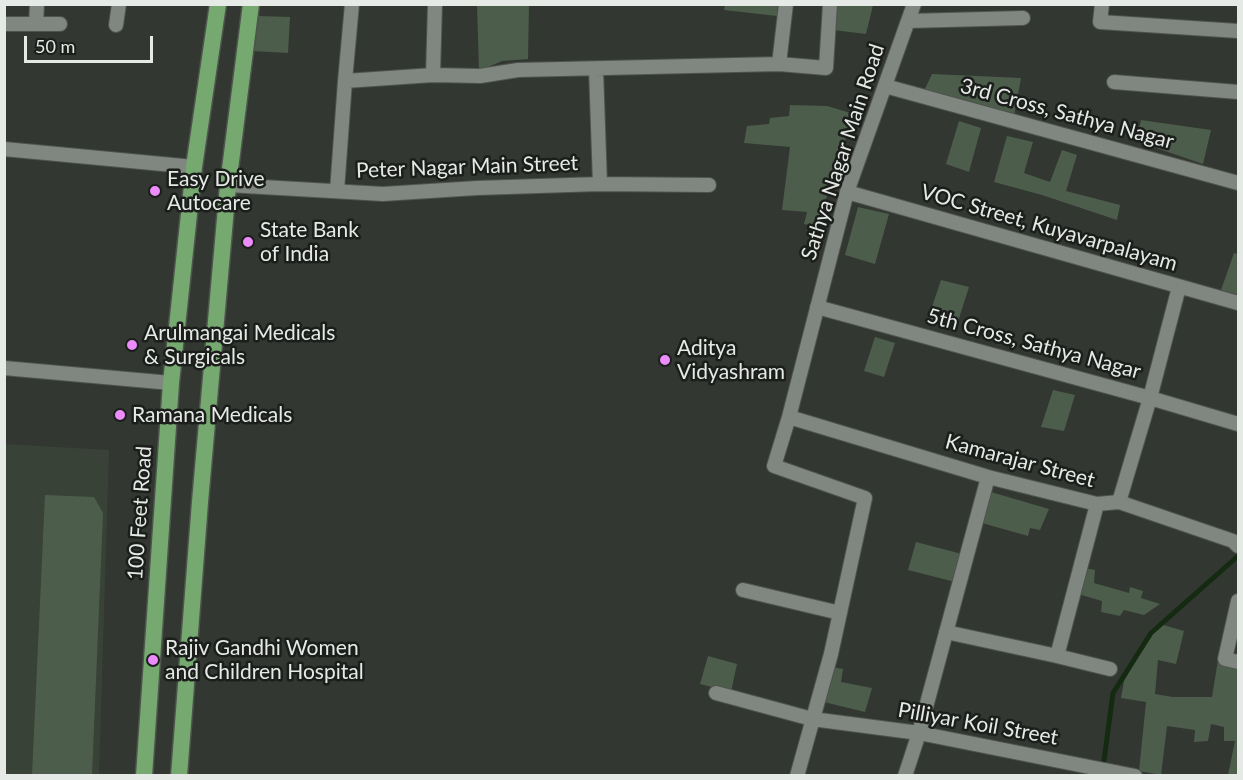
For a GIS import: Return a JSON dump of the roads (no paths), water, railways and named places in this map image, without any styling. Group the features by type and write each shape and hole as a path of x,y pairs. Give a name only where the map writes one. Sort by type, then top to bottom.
{"highway":[{"name":"100 Feet Road","path":"144,776 171,383 194,167 218,4"},
{"path":"179,776 228,185 251,4"}],"street":[{"path":"36,24 37,4"},
{"path":"116,25 119,4"},
{"path":"337,191 352,4"},
{"path":"433,75 435,4"},
{"path":"779,64 786,4"},
{"path":"345,81 433,75 480,76 518,70 779,64 826,68 830,4"},
{"name":"Sathya Nagar Main Road","path":"797,776 831,654 865,498 774,466 848,192 914,4"},
{"path":"1102,4 1100,22 1239,31"},
{"path":"908,21 1023,18"},
{"path":"4,24 60,24"},
{"path":"596,69 600,184"},
{"path":"1114,82 1239,92"},
{"name":"3rd Cross, Sathya Nagar","path":"885,86 1239,183"},
{"path":"4,149 194,167"},
{"name":"Peter Nagar Main Street","path":"228,185 383,194 600,184 709,185"},
{"name":"VOC Street, Kuyavarpalayam","path":"848,192 1239,303"},
{"path":"1119,502 1150,398 1179,287"},
{"name":"5th Cross, Sathya Nagar","path":"817,307 1239,424"},
{"path":"4,368 171,383"},
{"name":"Kamarajar Street","path":"789,417 988,477 1098,504 1119,502 1236,544"},
{"path":"905,776 988,477"},
{"path":"1058,656 1098,504"},
{"path":"743,590 840,613"},
{"path":"1239,600 1225,660 1239,662"},
{"path":"946,632 1110,669"},
{"name":"Pilliyar Koil Street","path":"716,693 812,719 918,733 1135,776"}],"waterway":[{"path":"1103,768 1113,693 1151,633 1238,556"}],"place":[{"name":"Easy Drive Autocare","path":"155,191"},
{"name":"State Bank of India","path":"248,242"},
{"name":"Arulmangai Medicals & Surgicals","path":"132,345"},
{"name":"Aditya Vidyashram","path":"665,360"},
{"name":"Ramana Medicals","path":"120,415"},
{"name":"Rajiv Gandhi Women and Children Hospital","path":"153,660"}]}
